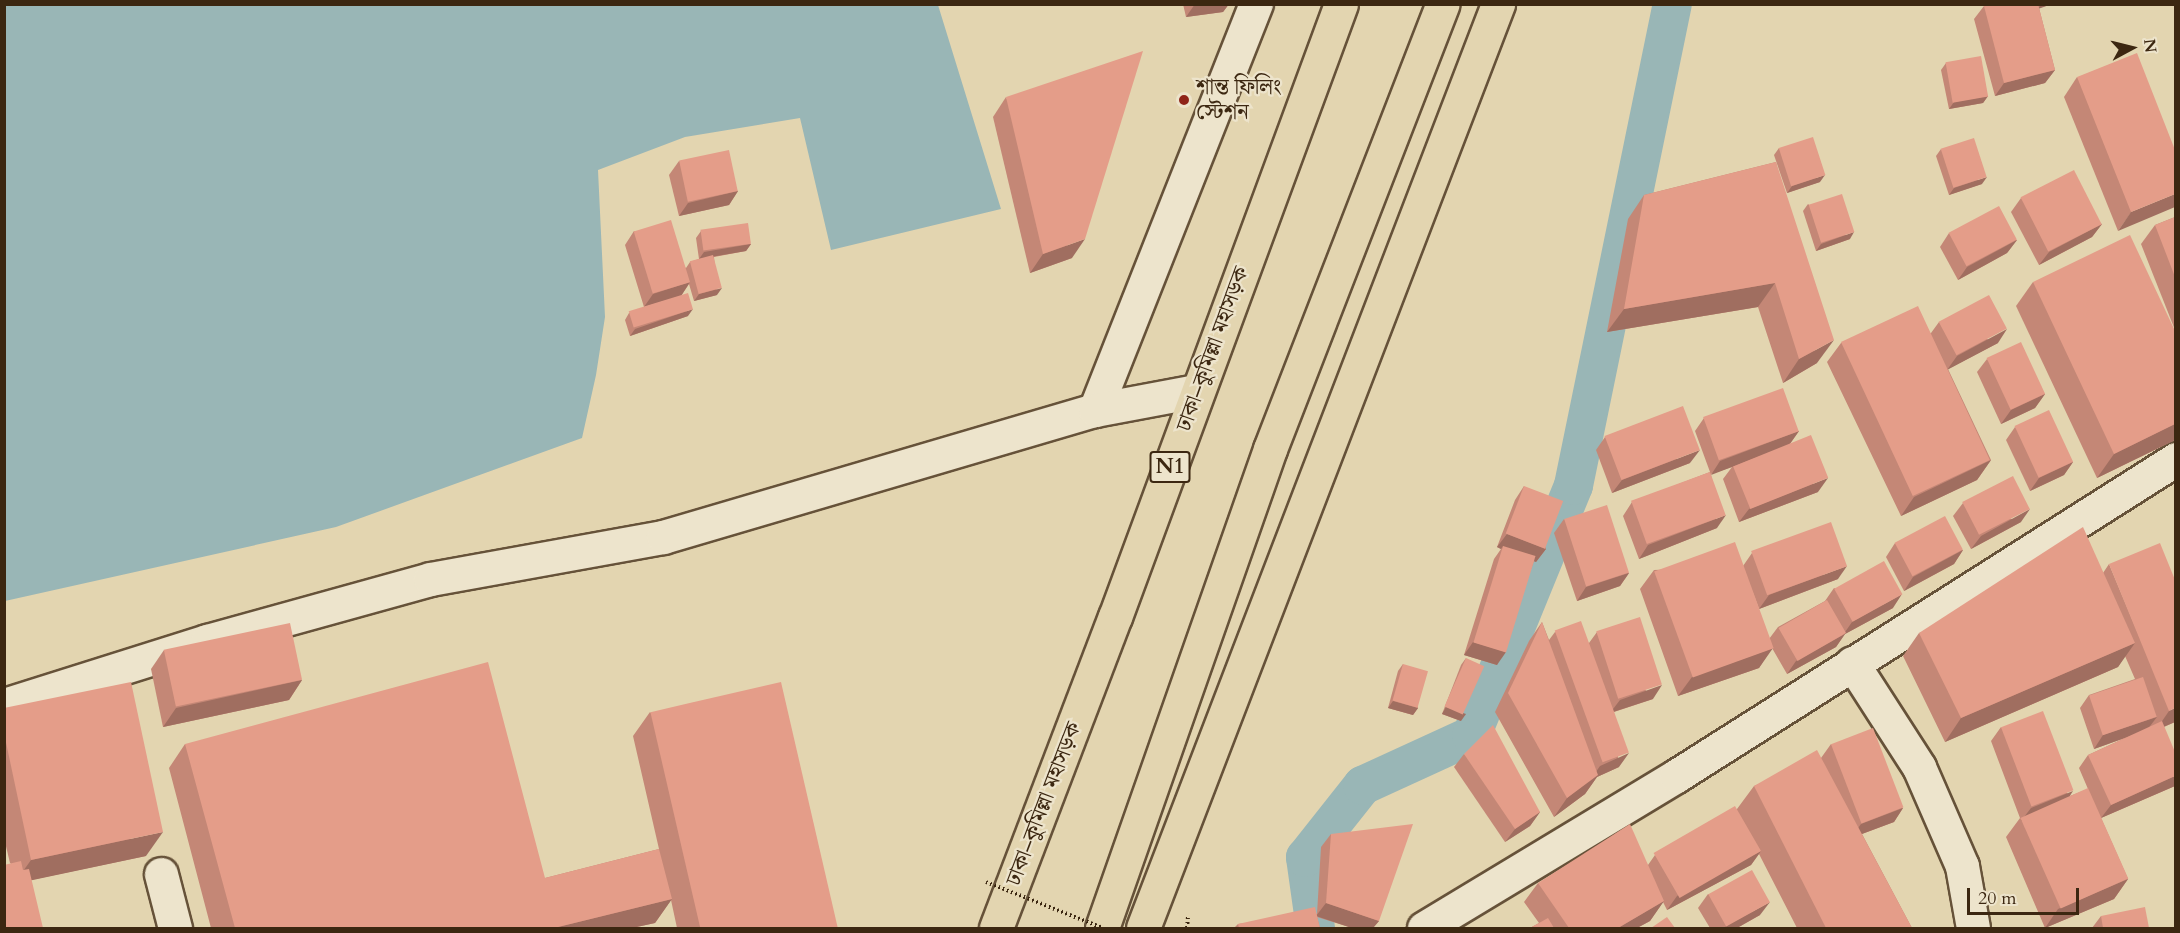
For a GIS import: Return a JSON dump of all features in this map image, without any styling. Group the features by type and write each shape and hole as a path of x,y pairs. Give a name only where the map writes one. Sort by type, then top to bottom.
{"highway":[{"name":"ঢাকা–কুমিল্লা মহাসড়ক","path":"996,928 1341,4"},
{"path":"1103,928 1270,449 1443,4"},
{"path":"1143,928 1498,4"}],"street":[{"path":"1095,410 1256,4"},
{"path":"4,705 207,641 419,582 663,537 1095,410 1197,392"},
{"path":"1424,928 1676,776 2175,459"},
{"path":"1852,663 1919,767 1962,866 1973,928"},
{"path":"161,874 175,928"}],"path":[{"path":"986,882 1103,928"}],"water":[{"path":"4,5 938,5 1001,209 831,250 800,118 685,137 598,170 605,317 596,375 582,438 336,527 5,601"}],"building":[{"path":"1989,4 2038,4 2055,70 2004,83 1984,6"},
{"path":"1143,51 1085,239 1043,254 1006,97"},
{"path":"2137,53 2175,150 2175,194 2131,212 2077,77"},
{"path":"1981,56 1988,96 1953,103 1946,62"},
{"path":"1813,137 1825,175 1791,186 1779,148"},
{"path":"1974,138 1987,177 1953,188 1941,149"},
{"path":"729,150 738,191 688,202 679,161"},
{"path":"1776,162 1834,340 1799,359 1775,283 1624,309 1644,195"},
{"path":"2074,170 2102,224 2048,252 2021,197"},
{"path":"1842,194 1854,232 1821,243 1809,205"},
{"path":"1999,206 2017,240 1967,266 1949,233"},
{"path":"2175,217 2175,277 2155,225"},
{"path":"671,220 690,282 653,294 634,231"},
{"path":"748,223 751,244 703,250 700,230"},
{"path":"2130,235 2175,331 2175,424 2114,454 2033,282"},
{"path":"713,255 722,288 699,294 690,261"},
{"path":"688,293 693,309 634,327 629,311"},
{"path":"1989,295 2007,329 1957,355 1939,322"},
{"path":"1918,306 1990,460 1913,496 1841,342"},
{"path":"2021,342 2045,394 2011,410 1987,358"},
{"path":"1783,388 1799,431 1719,460 1703,417"},
{"path":"1683,406 1700,450 1621,480 1605,436"},
{"path":"2049,410 2073,462 2039,478 2015,426"},
{"path":"1811,435 1828,478 1750,509 1733,466"},
{"path":"1710,472 1726,515 1647,544 1631,501"},
{"path":"2013,476 2030,509 1979,535 1962,502"},
{"path":"1524,486 1563,501 1545,549 1506,534"},
{"path":"1607,505 1629,573 1586,586 1564,519"},
{"path":"1945,516 1963,550 1913,576 1895,543"},
{"path":"1831,522 1847,566 1767,595 1751,551"},
{"path":"2083,527 2135,643 1961,718 1919,633"},
{"path":"1735,542 1774,648 1693,678 1654,571"},
{"path":"2160,543 2175,580 2175,708 2169,711 2109,564"},
{"path":"1503,546 1536,556 1506,653 1473,643"},
{"path":"1884,561 1902,594 1853,622 1834,589"},
{"path":"1827,600 1846,633 1798,661 1779,628"},
{"path":"1640,617 1662,685 1618,699 1596,631"},
{"path":"1581,621 1629,753 1603,762 1555,631"},
{"path":"1542,622 1598,775 1567,798 1508,693"},
{"path":"290,623 302,680 176,707 164,650"},
{"path":"1466,658 1484,666 1463,715 1444,706"},
{"path":"488,662 545,878 659,849 672,899 558,928 235,928 185,744"},
{"path":"1403,664 1428,671 1418,708 1393,701"},
{"path":"2143,677 2157,717 2103,735 2089,696"},
{"path":"131,682 163,832 31,860 4,733 4,708"},
{"path":"781,682 838,928 700,928 650,712"},
{"path":"2043,711 2073,790 2031,806 2001,727"},
{"path":"2162,721 2175,752 2175,776 2111,805 2088,755"},
{"path":"1493,725 1540,812 1515,829 1464,754"},
{"path":"1873,728 1903,807 1861,823 1831,744"},
{"path":"1817,750 1912,928 1826,928 1754,786"},
{"path":"2088,788 2128,878 2061,909 2020,818"},
{"path":"1735,806 1761,851 1680,898 1654,853"},
{"path":"1413,824 1379,921 1326,903 1331,834"},
{"path":"1630,824 1664,901 1618,928 1569,928 1538,883"},
{"path":"21,861 23,870 29,869 43,928 4,928 4,865"},
{"path":"1752,870 1770,902 1726,927 1708,894"},
{"path":"1315,907 1320,928 1239,928 1238,924"},
{"path":"2145,907 2149,928 2103,928 2101,916"},
{"path":"1667,917 1675,928 1651,928"},
{"path":"1548,918 1554,928 1530,928"}],"waterway":[{"path":"1315,928 1305,857 1362,785 1471,735 1573,485 1672,4"}],"place":[{"name":"শান্ত ফিলিং স্টেশন","path":"1184,100"}]}
